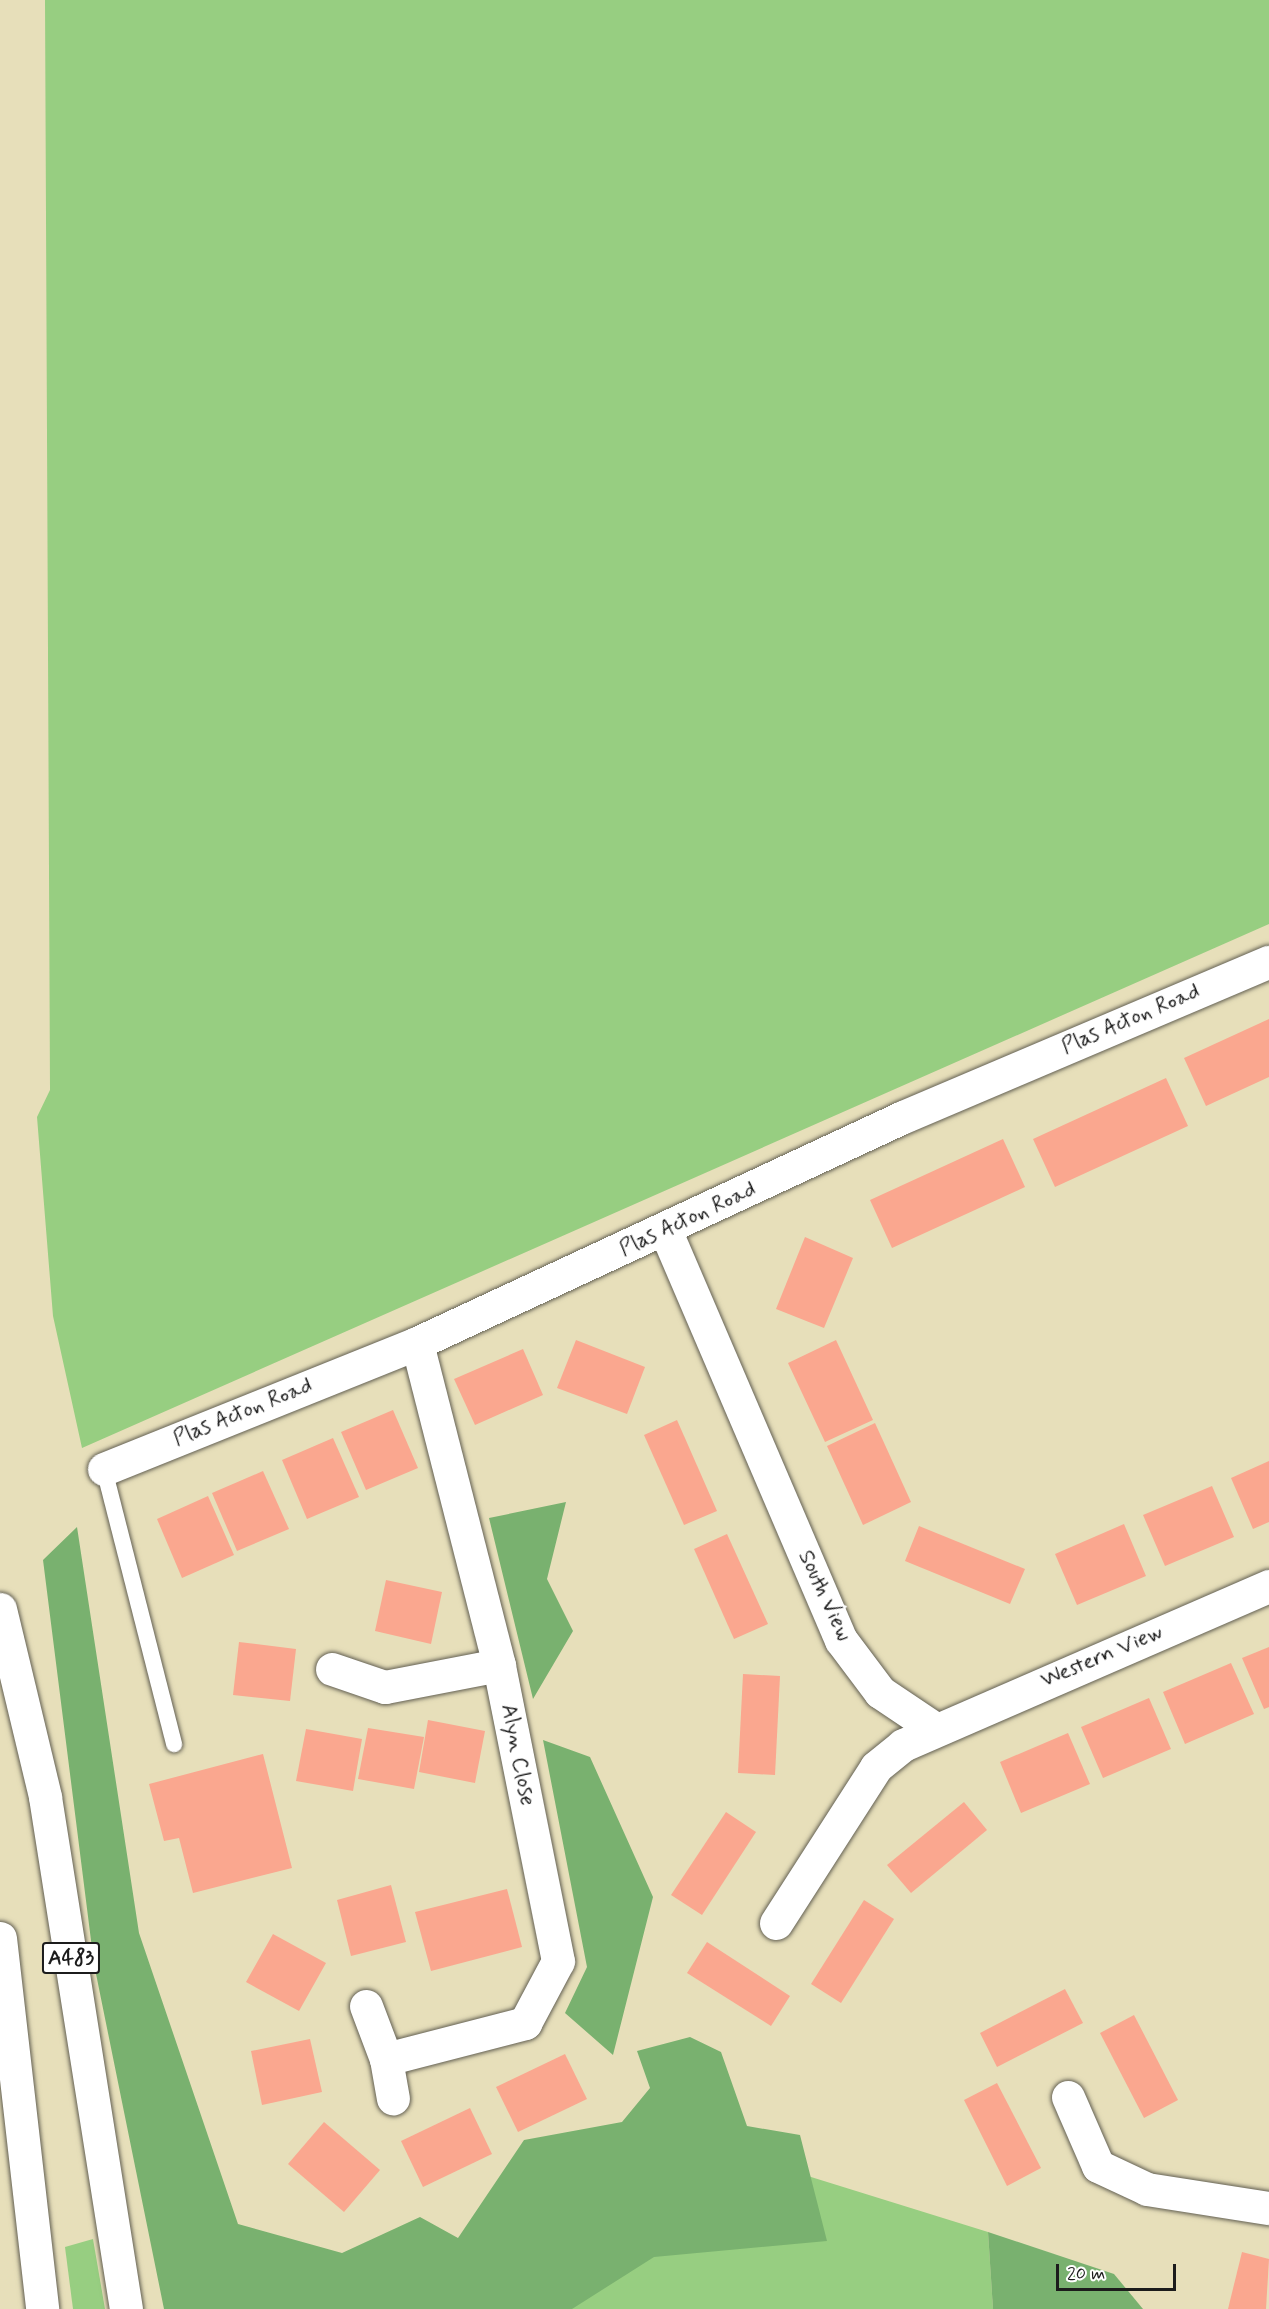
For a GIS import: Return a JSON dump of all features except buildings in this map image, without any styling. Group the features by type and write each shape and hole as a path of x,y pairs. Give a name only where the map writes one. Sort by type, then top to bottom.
{"main road":[{"name":"Plas Acton Road","path":"104,1469 417,1343 666,1232 903,1117 1269,962"},
{"name":"South View","path":"666,1232 841,1640 880,1692 935,1729"},
{"name":"Alyn Close","path":"386,2059 525,2023 558,1961 499,1665 417,1343"},
{"name":"Western View","path":"935,1729 1269,1586"},
{"name":"A483","path":"0,1610 45,1797 126,2309"},
{"path":"332,1669 385,1687 499,1665"},
{"path":"776,1923 876,1767 935,1729"},
{"path":"0,1938 42,2309"},
{"path":"366,2006 386,2059 393,2098"},
{"path":"1068,2097 1098,2166 1148,2188 1269,2208"}],"lane":[{"path":"104,1469 174,1744"}],"green space":[{"path":"45,0 1269,0 1269,924 82,1448 53,1316 37,1117 50,1090"},
{"path":"566,1502 547,1579 573,1631 533,1699 489,1518"},
{"path":"77,1527 139,1933 238,2224 342,2253 420,2217 458,2238 524,2140 622,2122 650,2088 637,2051 690,2037 721,2052 747,2126 800,2135 827,2241 654,2257 572,2309 164,2309 94,1964 43,1560"},
{"path":"543,1740 590,1757 653,1897 613,2055 565,2013 587,1967"},
{"path":"711,2146 988,2232 993,2309 366,2309"},
{"path":"988,2232 1114,2274 1143,2309 993,2309"},
{"path":"93,2239 105,2309 73,2309 65,2247"}]}
